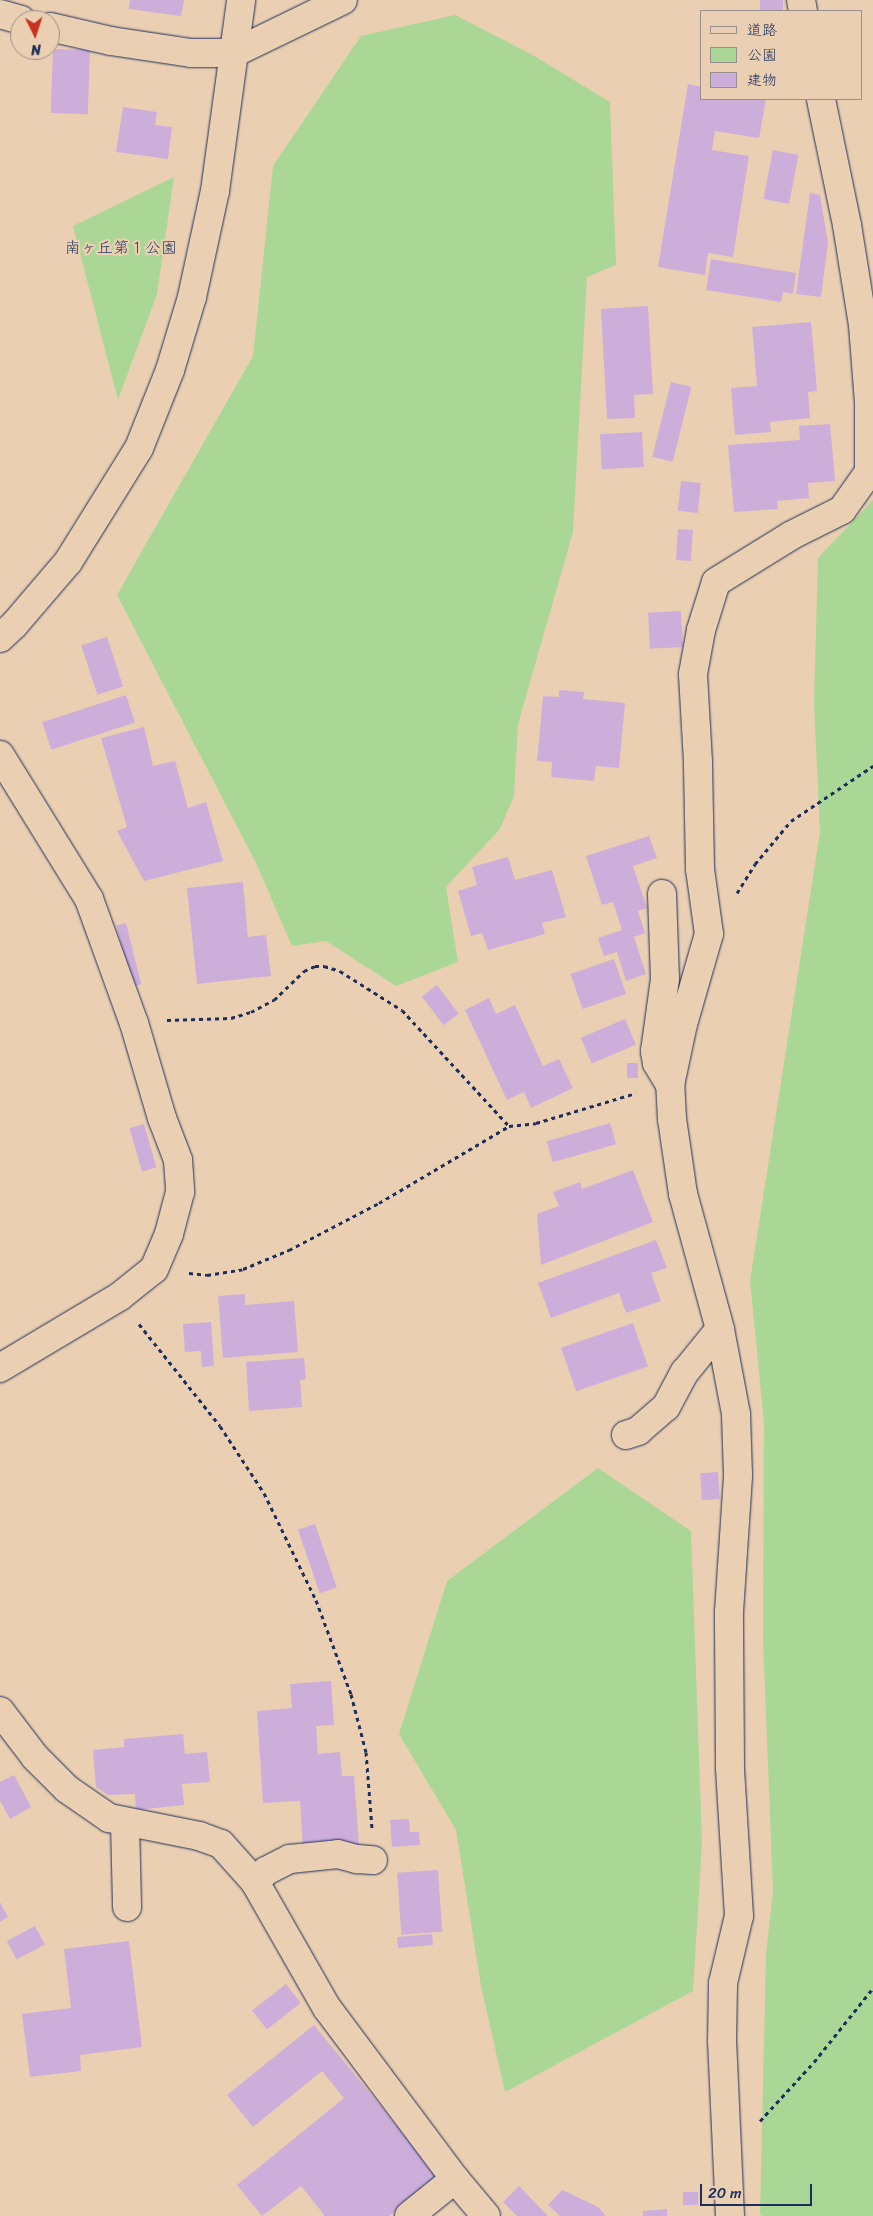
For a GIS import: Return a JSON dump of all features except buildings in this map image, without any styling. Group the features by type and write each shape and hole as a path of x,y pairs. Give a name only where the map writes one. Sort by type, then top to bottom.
{"street":[{"path":"0,638 14,625 68,562 139,448 163,388 192,297 213,201 242,0"},
{"path":"60,29 111,41 191,53 234,53 343,0"},
{"path":"730,2216 722,2042 723,1983 739,1916 730,1767 729,1632 738,1475 736,1414 720,1328 683,1194 672,1119 670,1085 683,1024 709,934 700,868 698,762 692,674 701,630 716,582 792,535 842,510 869,472 869,403 863,325 847,225 821,100"},
{"path":"0,755 89,899 134,1023 162,1118 178,1160 180,1192 169,1234 154,1269 119,1297 0,1368"},
{"path":"662,894 665,979 655,1051 658,1063 670,1085"},
{"path":"626,1435 638,1431 666,1408 685,1372 720,1328"},
{"path":"3,1721 67,1789 110,1818 125,1823 199,1836 221,1844 255,1882 327,2008 455,2179 486,2216"},
{"path":"125,1823 126,1907"},
{"path":"255,1882 266,1871 290,1859 338,1854 357,1859 373,1860"},
{"path":"409,2216 455,2179"}],"path":[{"path":"709,934 718,926 755,864 790,822 873,766"},
{"path":"134,1023 232,1018 251,1012 274,1000 304,971 316,966 324,966 340,971 402,1010 509,1126"},
{"path":"154,1269 207,1275 243,1269 289,1250 379,1203 509,1126 536,1123 610,1100 670,1085"},
{"path":"119,1297 220,1426 264,1492 316,1600 351,1694 366,1752 374,1849 373,1860"},
{"path":"728,2156 814,2062 873,1988"}],"green space":[{"path":"455,15 531,54 610,102 616,265 587,277 573,532 518,724 514,796 500,829 446,887 458,962 396,986 326,941 292,946 256,863 117,595 253,356 273,166 361,36"},
{"name":"南ヶ丘第１公園","path":"174,177 157,294 118,400 73,226"},
{"path":"873,500 873,2216 762,2216 760,2214 766,1955 773,1891 763,1640 764,1423 750,1281 820,832 814,703 818,558"},
{"path":"598,1468 691,1531 702,1843 693,1991 505,2092 481,1986 456,1830 399,1734 447,1581"}]}
